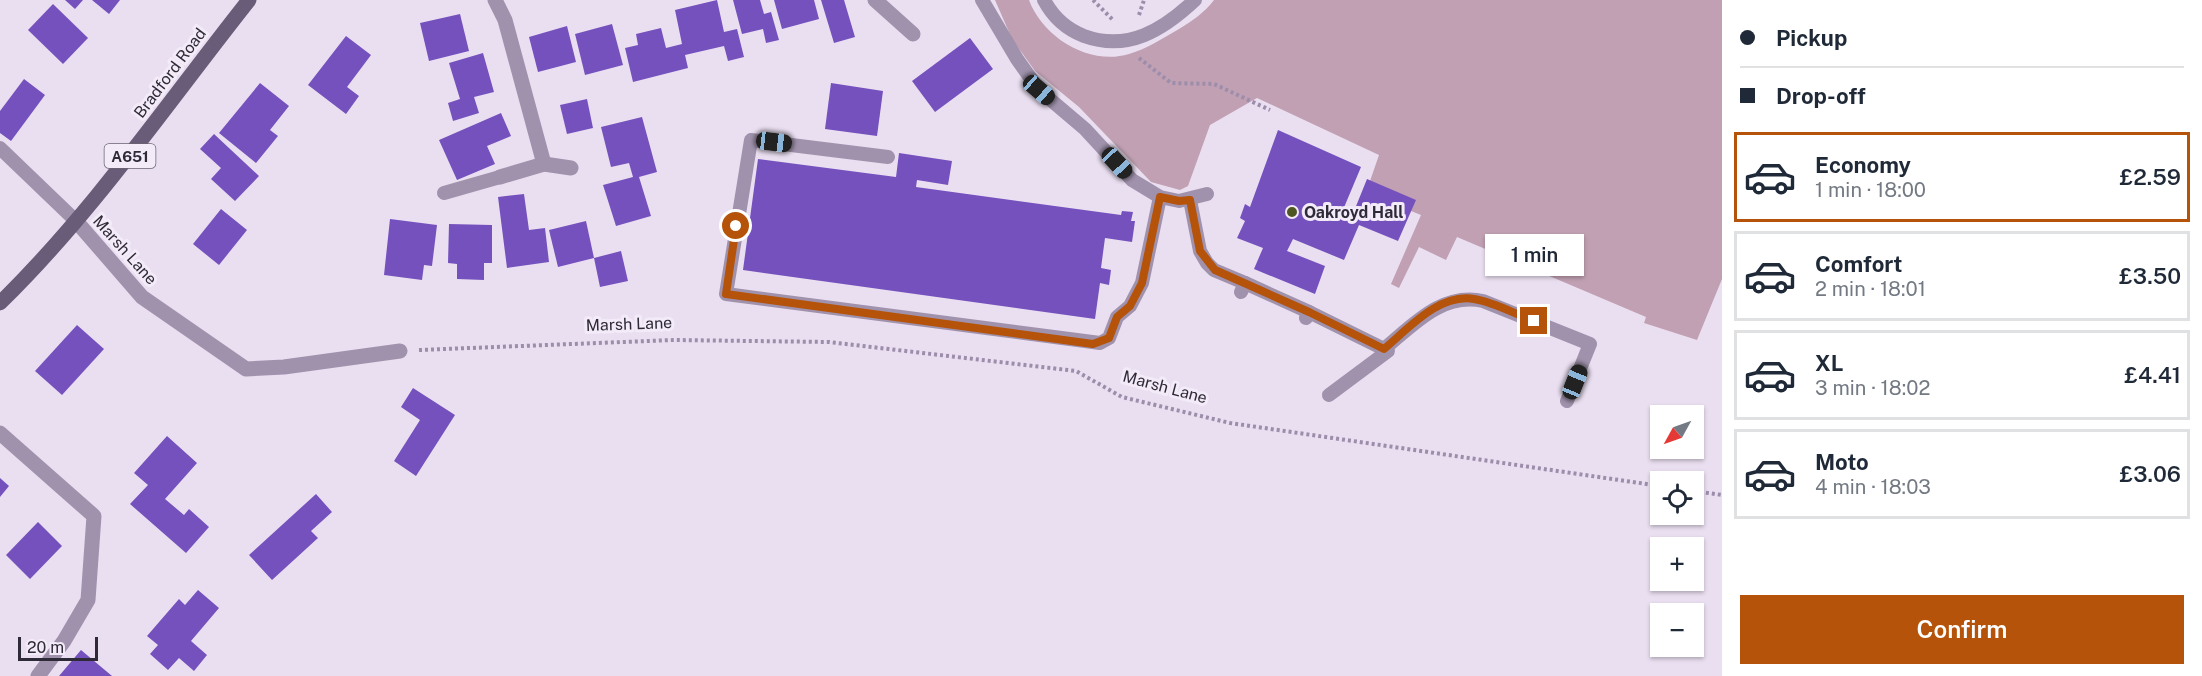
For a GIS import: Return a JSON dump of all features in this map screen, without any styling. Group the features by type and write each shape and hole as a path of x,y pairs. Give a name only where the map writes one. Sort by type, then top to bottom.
{"main road":[{"name":"Bradford Road","path":"2,296 76,221 249,0"}],"street":[{"path":"495,0 505,20 544,164"},
{"path":"875,0 913,34"},
{"path":"500,177 544,164 571,168"},
{"name":"Marsh Lane","path":"76,221 142,297 246,369 284,367 400,351"},
{"path":"0,433 94,516 88,600 64,641 38,676"}],"lane":[{"path":"982,0 1017,59 1039,90 1085,129 1132,180 1144,190 1160,197 1179,201 1207,194"},
{"path":"1044,0 1060,22 1075,32 1110,43 1128,41 1148,34 1181,14 1195,0"},
{"path":"888,157 751,140 726,294 1100,343 1109,338 1117,317 1130,306 1142,283 1160,197"},
{"path":"0,148 76,221"},
{"path":"444,193 500,177"},
{"path":"1190,200 1200,251 1207,263 1215,270 1243,288 1388,351 1329,395"},
{"path":"1384,349 1419,320 1450,300 1471,298 1483,301 1590,344 1567,401"}],"path":[{"path":"1092,0 1115,22"},
{"path":"1137,50 1139,61 1171,83 1214,84 1270,110"},
{"name":"Marsh Lane","path":"400,351 674,340 829,342 1076,371 1122,398 1230,423 1650,485"},
{"path":"1704,492 1722,495"}],"shaded area":[{"path":"995,0 1029,0 1045,26 1070,46 1099,56 1114,57 1136,52 1161,40 1193,20 1214,0 1722,0 1722,279 1697,340 1644,323 1646,317 1457,237 1446,260 1419,247 1399,288 1391,284 1421,215 1411,211 1370,181 1379,155 1257,98 1210,125 1188,186 1180,190 1151,182 1079,107 1035,71 1012,39"}],"building":[{"path":"65,0 83,0 75,9"},
{"path":"92,0 120,0 109,14"},
{"path":"717,0 724,32 737,29 744,57 728,61 724,46 685,55 688,68 633,82 625,48 638,45 636,34 661,28 666,48 682,44 675,10"},
{"path":"733,0 760,0 764,14 771,12 779,40 766,43 763,29 742,34"},
{"path":"774,0 814,0 819,19 782,29"},
{"path":"821,0 844,0 855,37 834,43"},
{"path":"53,4 88,38 63,64 28,30"},
{"path":"460,14 469,51 429,61 420,23"},
{"path":"612,24 623,65 585,75 575,34"},
{"path":"567,26 576,62 538,72 529,37"},
{"path":"346,36 371,55 347,87 359,96 346,114 308,85"},
{"path":"970,38 993,69 935,112 912,81"},
{"path":"483,53 494,92 474,97 479,113 453,121 448,103 460,99 449,63"},
{"path":"24,79 45,95 11,141 0,133 0,111"},
{"path":"260,83 289,106 270,130 278,136 256,163 219,133"},
{"path":"831,83 883,91 877,136 825,129"},
{"path":"587,99 593,128 567,134 560,105"},
{"path":"501,113 511,136 487,146 495,164 457,180 439,140"},
{"path":"642,117 657,172 639,177 651,216 616,226 603,185 633,177 629,163 611,167 601,127"},
{"name":"Oakroyd Hall","path":"1278,130 1361,167 1340,217 1350,221 1367,179 1416,200 1398,241 1359,225 1344,260 1293,239 1287,251 1325,266 1315,294 1254,269 1263,248 1237,238 1245,221 1240,218 1245,204 1250,207"},
{"path":"214,134 259,176 235,201 211,179 221,168 200,149"},
{"path":"899,153 952,161 948,185 917,180 916,187 1121,215 1122,211 1133,212 1131,221 1135,221 1132,242 1105,238 1101,268 1111,270 1109,285 1100,283 1095,319 743,270 758,159 896,177"},
{"path":"524,194 529,230 545,228 549,262 507,268 498,197"},
{"path":"221,209 247,230 219,265 193,244"},
{"path":"390,219 437,225 432,266 424,265 422,280 384,275"},
{"path":"586,221 594,258 558,267 549,230"},
{"path":"449,224 492,225 492,263 484,263 484,280 457,279 457,264 448,263"},
{"path":"621,251 628,281 600,287 594,258"},
{"path":"77,325 104,349 62,395 35,371"},
{"path":"413,388 455,415 416,476 394,461 420,420 401,407"},
{"path":"167,436 197,463 165,499 184,515 189,509 209,527 186,553 130,504 148,485 134,473"},
{"path":"0,478 9,486 0,497"},
{"path":"316,494 332,512 311,531 318,538 272,580 249,555"},
{"path":"38,522 62,546 30,579 6,555"},
{"path":"198,590 219,608 191,641 207,655 194,671 179,658 168,670 150,654 158,645 147,636 179,599 185,605"},
{"path":"81,650 112,676 59,676"}],"place":[{"name":"Oakroyd Hall","path":"1292,212"}],"route":[{"path":"736,226 726,294 1093,344 1109,338 1117,317 1130,306 1142,283 1160,197 1179,201 1190,200 1194,230 1200,251 1207,263 1215,270 1384,349 1419,320 1450,300 1471,298 1534,321"}]}
